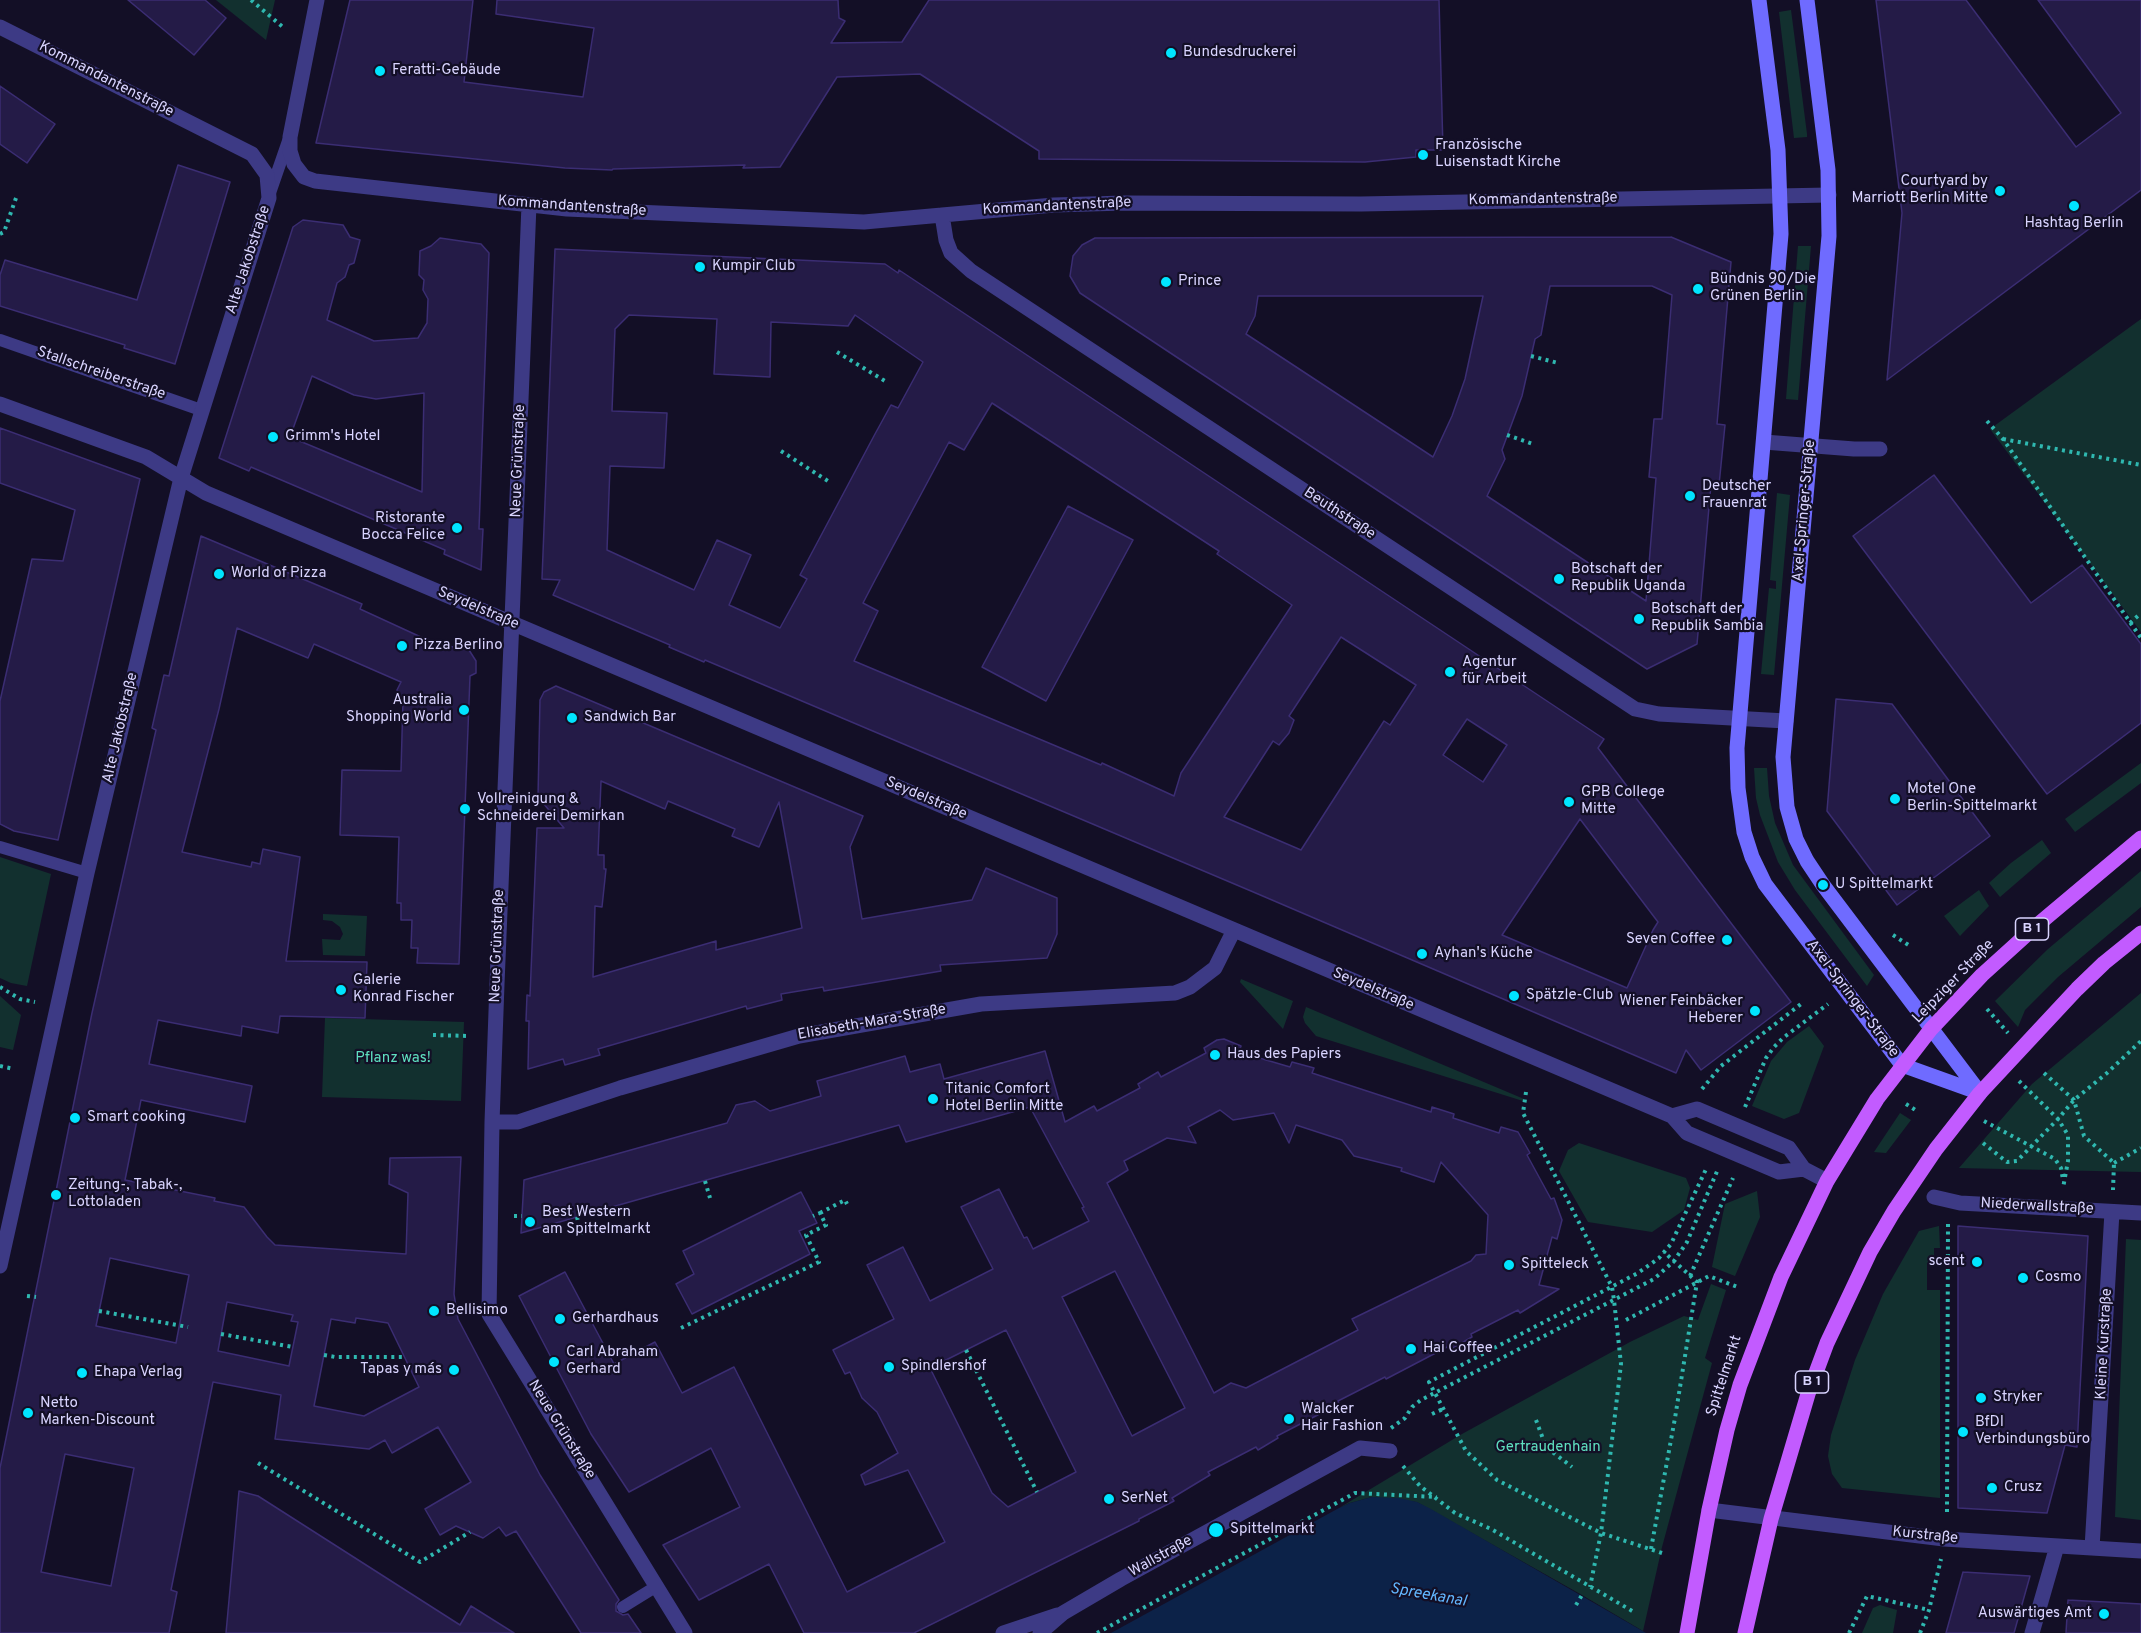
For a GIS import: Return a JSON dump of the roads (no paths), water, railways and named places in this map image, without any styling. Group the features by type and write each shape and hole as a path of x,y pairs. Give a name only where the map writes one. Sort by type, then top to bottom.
{"main road":[{"name":"Axel-Springer-Straße","path":"1759,0 1778,150 1781,247 1737,768 1740,809 1746,839 1757,870 1772,893 1902,1065 1980,1093"},
{"name":"Axel-Springer-Straße","path":"1807,0 1826,153 1829,195 1828,248 1786,721 1783,758 1784,788 1791,824 1807,861 1980,1093"},
{"name":"Leipziger Straße","path":"1827,1181 1877,1099 1932,1029 1982,975 2141,838"},
{"name":"B 1","path":"1746,1628 1771,1519 1808,1394 1827,1343 1870,1252 1894,1210 1980,1093 2077,989 2141,933"},
{"name":"Spittelmarkt","path":"1687,1633 1709,1509 1727,1430 1754,1343 1781,1277 1827,1181"}],"street":[{"name":"Alte Jakobstraße","path":"294,164 290,151 290,137 317,0"},
{"name":"Kommandantenstraße","path":"0,27 252,154 267,176"},
{"name":"Kommandantenstraße","path":"294,164 304,177 315,181 567,209 864,222 1054,205 1125,203 1361,204 1829,195"},
{"name":"Alte Jakobstraße","path":"0,1266 87,873 181,478 269,198 267,176"},
{"name":"Neue Grünstraße","path":"529,205 492,1122 489,1314 685,1633"},
{"name":"Beuthstraße","path":"942,215 946,240 951,253 970,271 1635,710 1659,714 1786,721"},
{"path":"0,404 146,457 181,478"},
{"path":"1764,442 1880,449"},
{"name":"Seydelstraße","path":"181,478 206,494 1672,1116 1687,1133 1779,1172 1804,1169"},
{"name":"Elisabeth-Mara-Straße","path":"492,1122 518,1122 620,1088 799,1036 981,1004 1175,993 1190,987 1215,968 1234,930"},
{"name":"Seydelstraße","path":"1672,1116 1697,1109 1789,1148 1804,1169 1827,1181"},
{"name":"Niederwallstraße","path":"1934,1197 1960,1203 2141,1213"},
{"name":"Kleine Kurstraße","path":"2092,1548 2112,1212"},
{"name":"Wallstraße","path":"1041,1633 1063,1613 1131,1573 1360,1448 1390,1451"},
{"name":"Kurstraße","path":"1709,1509 1771,1519 1944,1539 2141,1551"},
{"path":"2032,1633 2056,1546"},
{"name":"Wallstraße","path":"1003,1633 1063,1613"}],"lane":[{"name":"Alte Jakobstraße","path":"269,198 290,137"},
{"name":"Stallschreiberstraße","path":"0,339 201,410"},
{"path":"0,847 87,873"},
{"path":"623,1607 657,1586"}],"water":[{"name":"Spreekanal","path":"1372,1497 1399,1498 1417,1502 1646,1633 1111,1633 1339,1508"}],"place":[{"name":"Bundesdruckerei","path":"1171,53"},
{"name":"Feratti-Gebäude","path":"380,71"},
{"name":"Französische Luisenstadt Kirche","path":"1423,155"},
{"name":"Courtyard by Marriott Berlin Mitte","path":"2000,191"},
{"name":"Hashtag Berlin","path":"2074,206"},
{"name":"Kumpir Club","path":"700,267"},
{"name":"Prince","path":"1166,282"},
{"name":"Bündnis 90/Die Grünen Berlin","path":"1698,289"},
{"name":"Grimm's Hotel","path":"273,437"},
{"name":"Deutscher Frauenrat","path":"1690,496"},
{"name":"Ristorante Bocca Felice","path":"457,528"},
{"name":"World of Pizza","path":"219,574"},
{"name":"Botschaft der Republik Uganda","path":"1559,579"},
{"name":"Botschaft der Republik Sambia","path":"1639,619"},
{"name":"Pizza Berlino","path":"402,646"},
{"name":"Agentur für Arbeit","path":"1450,672"},
{"name":"Australia Shopping World","path":"464,710"},
{"name":"Sandwich Bar","path":"572,718"},
{"name":"Motel One Berlin-Spittelmarkt","path":"1895,799"},
{"name":"GPB College Mitte","path":"1569,802"},
{"name":"Vollreinigung & Schneiderei Demirkan","path":"465,809"},
{"name":"U Spittelmarkt","path":"1823,885"},
{"name":"Seven Coffee","path":"1727,940"},
{"name":"Ayhan's Küche","path":"1422,954"},
{"name":"Galerie Konrad Fischer","path":"341,990"},
{"name":"Spätzle-Club","path":"1514,996"},
{"name":"Wiener Feinbäcker Heberer","path":"1755,1011"},
{"name":"Haus des Papiers","path":"1215,1055"},
{"name":"Titanic Comfort Hotel Berlin Mitte","path":"933,1099"},
{"name":"Smart cooking","path":"75,1118"},
{"name":"Zeitung-, Tabak-, Lottoladen","path":"56,1195"},
{"name":"Best Western am Spittelmarkt","path":"530,1222"},
{"name":"scent","path":"1977,1262"},
{"name":"Spitteleck","path":"1509,1265"},
{"name":"Cosmo","path":"2023,1278"},
{"name":"Bellisimo","path":"434,1311"},
{"name":"Gerhardhaus","path":"560,1319"},
{"name":"Hai Coffee","path":"1411,1349"},
{"name":"Carl Abraham Gerhard","path":"554,1362"},
{"name":"Spindlershof","path":"889,1367"},
{"name":"Tapas y más","path":"454,1370"},
{"name":"Ehapa Verlag","path":"82,1373"},
{"name":"Stryker","path":"1981,1398"},
{"name":"Netto Marken-Discount","path":"28,1413"},
{"name":"Walcker Hair Fashion","path":"1289,1419"},
{"name":"BfDI Verbindungsbüro","path":"1963,1432"},
{"name":"Crusz","path":"1992,1488"},
{"name":"SerNet","path":"1109,1499"},
{"name":"Spittelmarkt","path":"1216,1530"},
{"name":"Auswärtiges Amt","path":"2104,1614"}],"park label":[{"name":"Pflanz was!","path":"393,1059"},
{"name":"Gertraudenhain","path":"1548,1448"}]}
